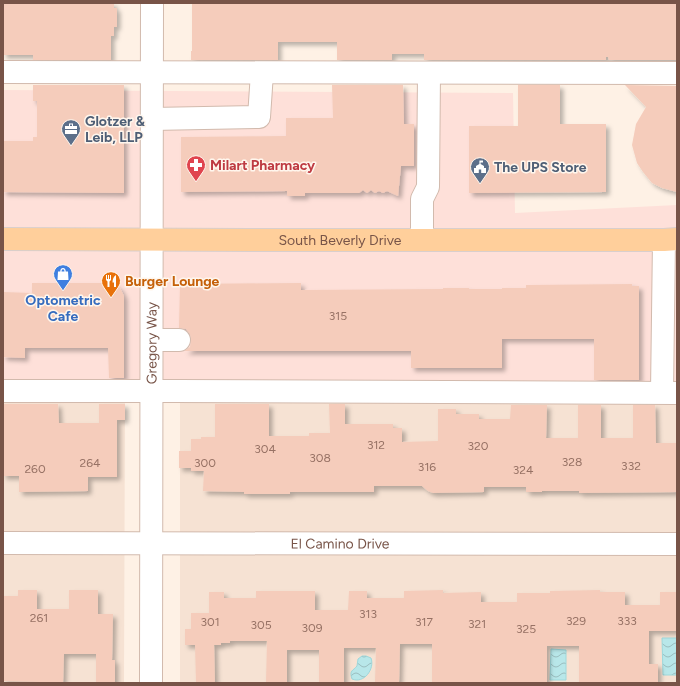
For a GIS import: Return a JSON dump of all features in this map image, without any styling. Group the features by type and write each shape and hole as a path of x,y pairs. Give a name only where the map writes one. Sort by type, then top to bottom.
{"main road":[{"name":"South Beverly Drive","path":"3,239 671,239"}],"street":[{"name":"Gregory Way","path":"151,683 152,3"},
{"path":"3,72 677,73"},
{"path":"152,119 259,117 262,73"},
{"path":"422,240 422,199 428,187 429,73"},
{"path":"3,391 670,392 671,239"},
{"path":"152,340 179,340"},
{"name":"El Camino Drive","path":"3,543 677,544"}],"shaded area":[{"path":"3,90 513,93 515,213 677,205 677,388 3,383"},
{"path":"3,396 125,396 124,683 3,683"},
{"path":"677,398 677,683 180,683 180,400"}],"water":[{"path":"662,638 677,638 677,675 663,675"},
{"path":"551,649 566,650 566,680 550,680"},
{"path":"362,656 371,658 372,662 370,671 361,679 352,679 351,672 357,666 358,659"}],"building":[{"path":"3,3 114,3 114,8 117,8 117,27 114,27 114,36 111,36 111,60 33,60 33,55 3,55"},
{"path":"192,3 677,3 677,60 609,60 608,57 606,57 606,60 424,60 424,54 392,54 392,60 337,60 337,42 278,42 278,60 191,60"},
{"path":"33,85 124,85 124,193 3,192 3,141 33,141 33,137 37,137 37,101 33,101"},
{"path":"332,85 403,85 404,124 414,124 414,166 401,166 398,196 387,191 383,193 379,191 375,193 371,190 367,193 363,190 359,193 305,193 305,196 287,196 287,191 181,192 181,137 286,136 286,118 333,118"},
{"path":"518,85 560,85 560,124 606,124 606,192 469,193 469,126 518,126"},
{"path":"625,85 677,86 677,192 662,188 652,183 637,163 632,145 636,124 646,107"},
{"path":"32,283 110,283 120,288 124,296 124,378 109,378 108,348 25,348 25,358 3,357 3,292 32,293"},
{"path":"301,283 301,290 443,288 502,289 526,288 526,285 632,284 632,286 639,286 639,380 594,380 594,339 502,339 502,368 411,368 411,351 184,351 190,347 191,340 190,334 186,329 179,328 180,284"},
{"path":"3,404 58,404 59,423 99,423 99,404 125,404 125,420 117,420 117,477 88,477 88,491 19,492 19,476 3,476"},
{"path":"215,404 269,404 269,436 309,436 309,433 330,433 329,404 345,404 345,424 393,424 393,428 402,428 402,442 438,441 438,409 456,409 456,414 479,414 479,419 510,419 511,405 547,405 546,438 578,438 578,405 601,405 601,438 633,438 633,405 655,405 656,443 677,443 677,492 526,492 526,487 484,487 484,492 433,493 422,486 374,486 374,492 290,492 290,494 244,494 244,492 203,491 204,471 191,471 191,468 179,468 179,451 191,451 191,439 215,437"},
{"path":"18,590 37,590 37,609 69,609 69,590 98,590 98,614 113,614 112,660 115,660 115,683 96,683 96,654 64,654 63,683 3,681 3,596 18,596"},
{"path":"443,590 443,593 481,592 481,602 517,602 517,593 600,590 600,592 625,592 625,605 660,605 660,592 677,592 677,631 649,631 649,664 658,664 658,682 579,682 579,646 547,646 547,683 432,683 432,644 400,644 399,682 375,682 376,648 344,648 344,683 319,683 319,650 287,650 287,682 266,682 267,641 230,641 230,643 214,645 215,683 196,683 195,645 185,645 185,629 191,629 191,613 209,613 209,592 224,592 224,598 256,598 256,591 315,591 315,610 348,610 349,591 367,591 367,598 404,598 404,591"}],"place":[{"name":"Glotzer & Leib, LLP","path":"71,146"},
{"name":"Milart Pharmacy","path":"196,182"},
{"name":"The UPS Store","path":"480,184"},
{"name":"Optometric Cafe","path":"63,291"},
{"name":"Burger Lounge","path":"111,298"}]}
